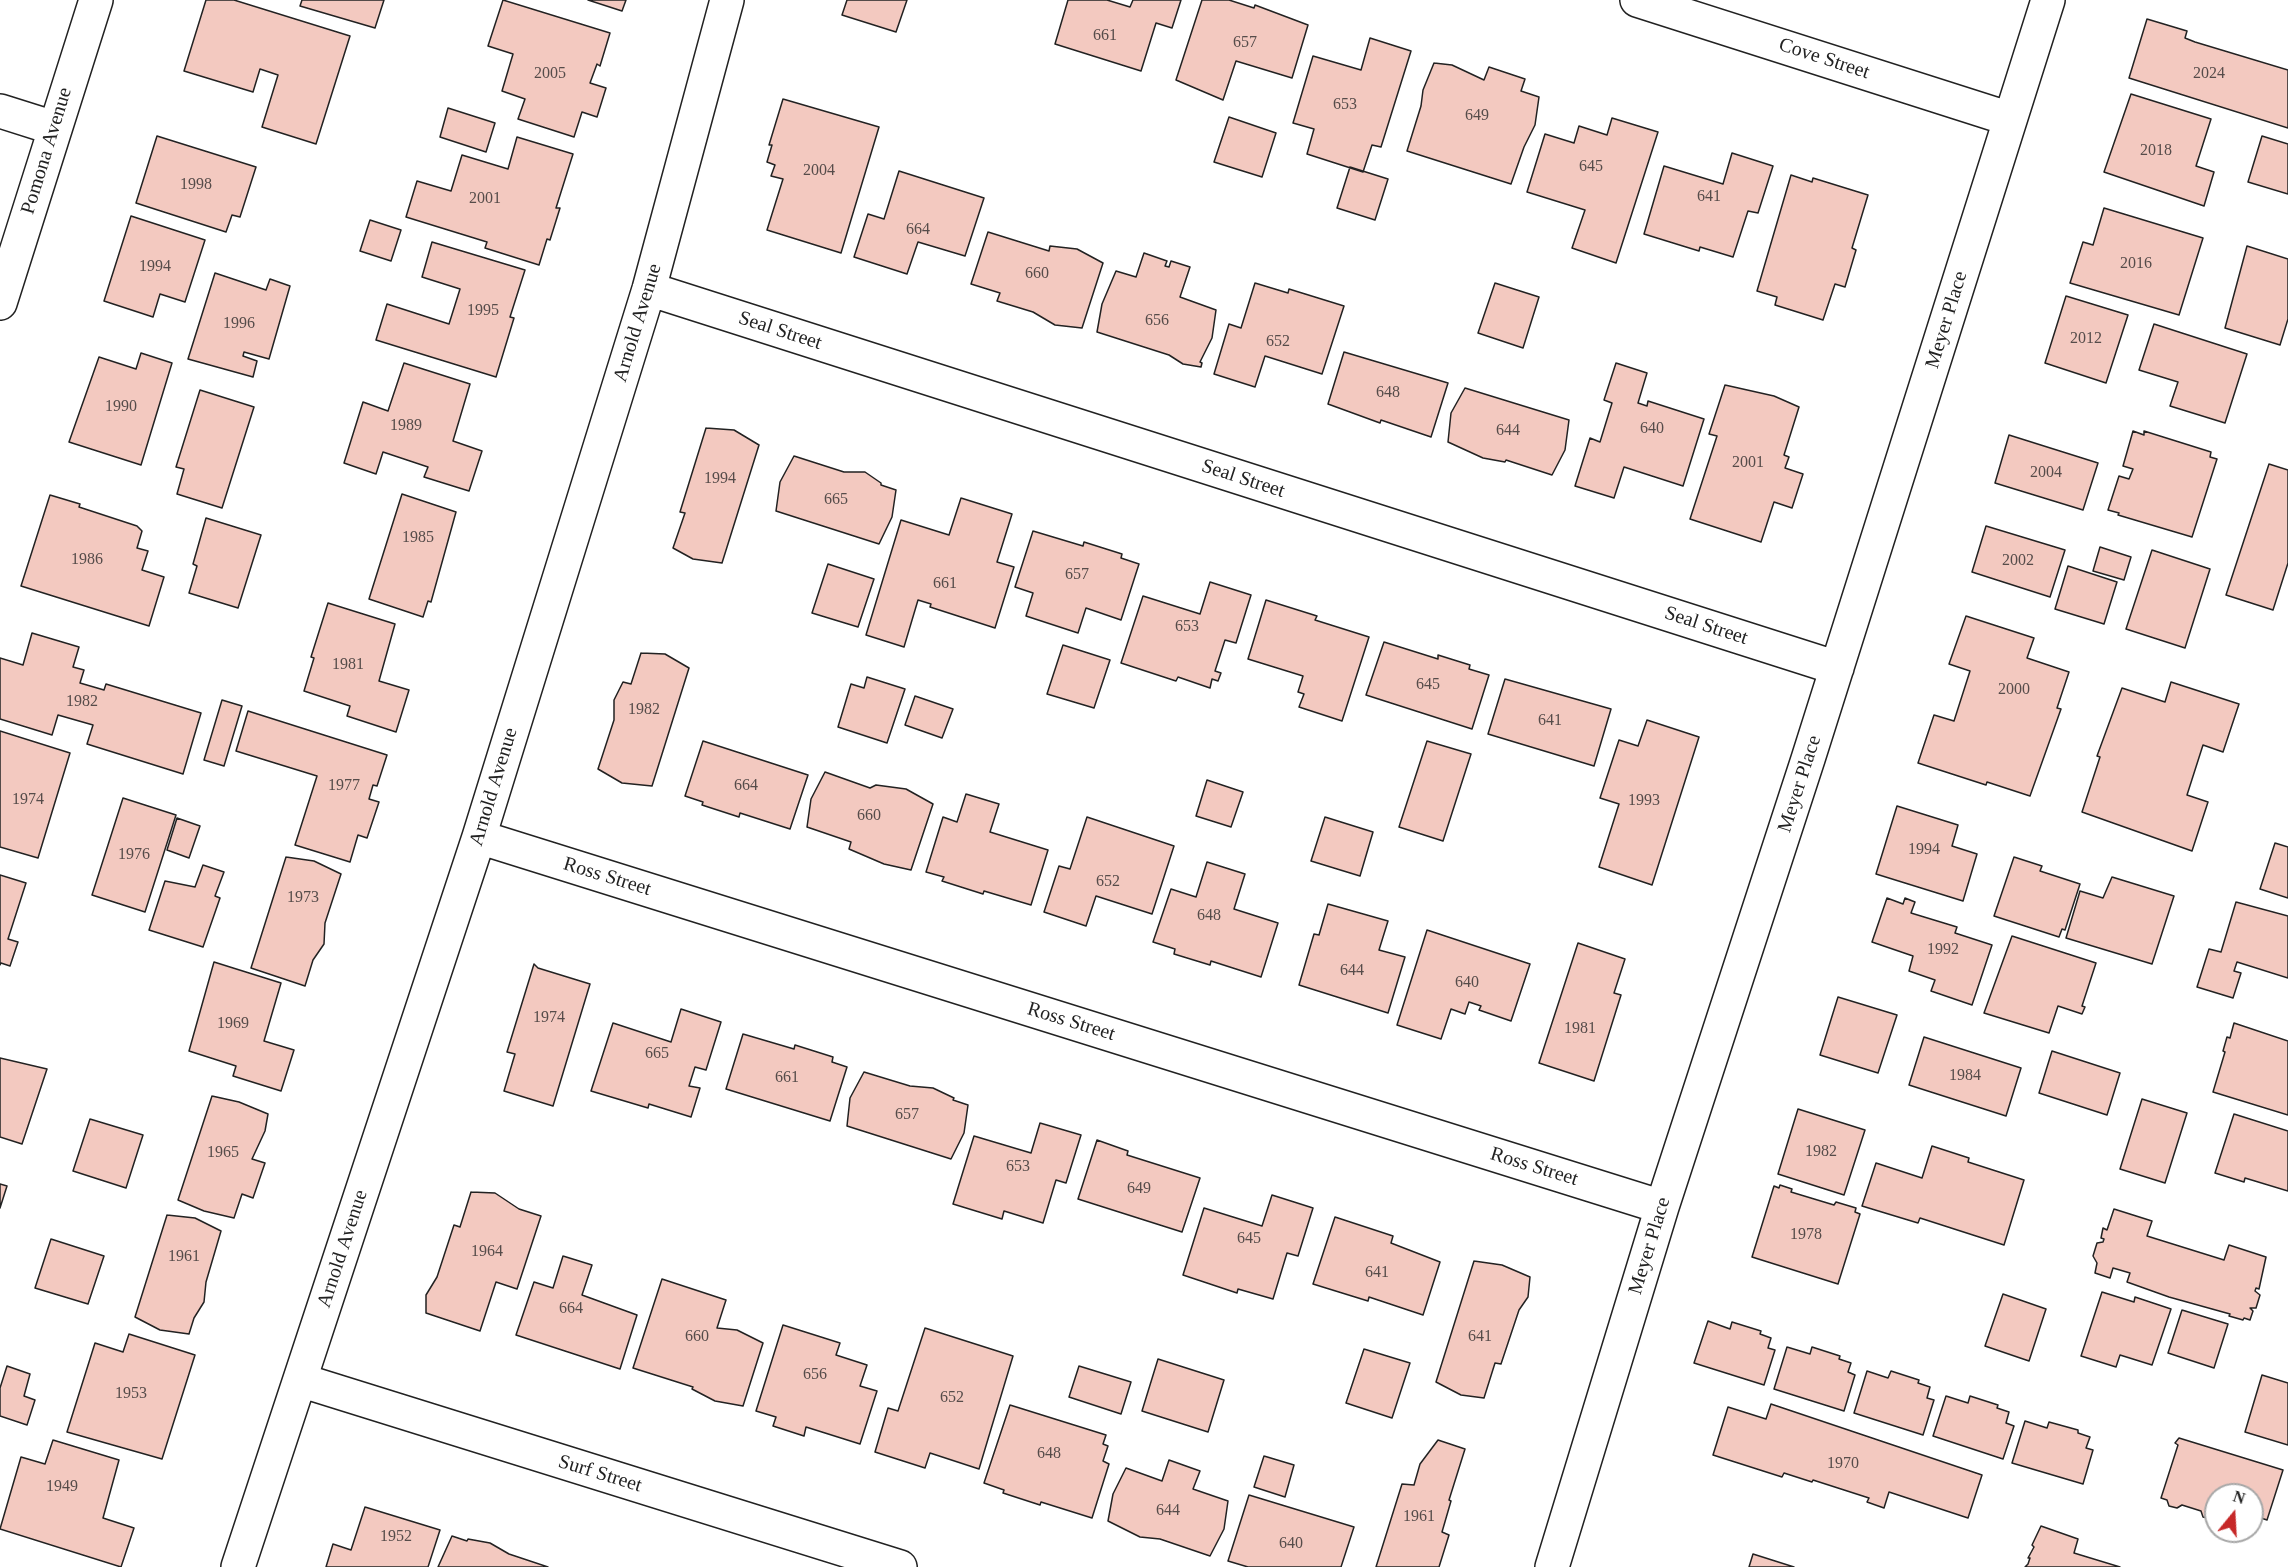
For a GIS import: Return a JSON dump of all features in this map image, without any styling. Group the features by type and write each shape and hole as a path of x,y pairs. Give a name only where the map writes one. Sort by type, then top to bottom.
{"street":[{"name":"Pomona Avenue","path":"0,303 96,0"},
{"name":"Arnold Avenue","path":"238,1567 479,837 649,289 727,0"},
{"name":"Cove Street","path":"1637,0 2010,119"},
{"name":"Meyer Place","path":"1552,1567 1662,1207 1837,668 2048,0"},
{"path":"0,111 54,128"},
{"name":"Seal Street","path":"649,289 1837,668"},
{"name":"Ross Street","path":"479,837 1662,1207"},
{"name":"Surf Street","path":"300,1380 900,1567"}],"building":[{"path":"206,0 234,0 350,36 316,144 262,127 278,75 260,69 253,92 184,71"},
{"path":"302,0 384,0 375,28 300,6"},
{"path":"503,0 610,33 600,66 597,64 590,83 606,88 597,117 582,112 574,137 518,119 525,99 502,91 513,54 488,46"},
{"path":"588,0 626,0 622,11"},
{"path":"847,0 907,0 896,32 842,15"},
{"path":"1068,0 1107,0 1130,7 1133,0 1181,0 1172,28 1156,23 1141,71 1055,44"},
{"path":"1202,0 1229,0 1254,8 1255,5 1308,25 1292,78 1236,61 1223,100 1176,80"},
{"path":"2147,19 2187,31 2185,38 2195,42 2288,70 2288,128 2129,78"},
{"path":"1370,38 1411,51 1381,147 1372,145 1363,172 1307,154 1314,129 1293,123 1313,56 1361,70"},
{"path":"1434,63 1452,65 1484,80 1489,67 1525,79 1521,91 1539,97 1535,125 1524,147 1511,184 1407,151 1421,106 1423,90"},
{"path":"2131,94 2211,119 2196,166 2214,172 2204,206 2104,172"},
{"path":"783,99 879,127 841,253 767,230 783,179 771,176 775,165 767,162 772,145 769,145"},
{"path":"448,108 495,123 486,152 440,137"},
{"path":"1229,117 1276,133 1262,177 1214,162"},
{"path":"1612,118 1658,132 1616,263 1572,248 1585,210 1527,192 1545,134 1574,143 1579,126 1607,135"},
{"path":"157,136 256,167 240,217 232,215 226,232 136,203"},
{"path":"2262,136 2288,144 2288,194 2248,182"},
{"path":"517,137 573,154 556,208 560,208 539,265 485,248 487,242 406,217 417,181 451,191 462,155 508,169"},
{"path":"1732,153 1773,166 1758,213 1748,211 1733,257 1700,247 1699,251 1644,234 1664,166 1723,184"},
{"path":"1350,167 1388,179 1375,220 1337,208"},
{"path":"899,171 984,198 965,256 918,242 907,274 854,257 868,214 884,219"},
{"path":"1791,175 1812,182 1813,178 1868,195 1852,248 1856,250 1845,287 1835,284 1823,320 1775,305 1777,297 1757,291"},
{"path":"2104,208 2203,238 2179,315 2070,283 2083,242 2093,245"},
{"path":"131,216 205,240 185,302 160,294 153,317 104,301"},
{"path":"370,220 401,230 391,261 360,251"},
{"path":"988,232 1049,251 1050,246 1077,249 1103,263 1082,328 1055,325 1033,312 997,301 1000,293 971,284"},
{"path":"432,242 525,270 510,317 514,318 496,377 376,340 387,304 449,324 460,289 422,277"},
{"path":"2247,246 2288,259 2288,319 2280,345 2225,328"},
{"path":"1144,253 1167,261 1165,266 1169,267 1171,261 1190,267 1180,297 1216,310 1212,338 1200,362 1201,367 1183,364 1169,355 1097,332 1102,304 1116,271 1136,277"},
{"path":"215,273 266,290 270,279 290,286 269,359 244,352 243,356 257,361 253,377 188,359"},
{"path":"1255,283 1288,293 1289,289 1344,306 1322,374 1265,356 1255,387 1214,374 1229,324 1241,328"},
{"path":"1495,283 1539,297 1523,348 1478,333"},
{"path":"2066,296 2128,315 2106,383 2045,363"},
{"path":"2154,324 2247,354 2225,423 2170,406 2178,382 2139,370"},
{"path":"1344,352 1448,383 1431,437 1381,420 1380,423 1328,404"},
{"path":"141,353 172,363 141,465 69,442 99,357 136,369"},
{"path":"404,363 470,384 453,441 482,451 469,491 424,477 428,467 383,452 376,474 344,463 363,402 388,411"},
{"path":"1616,363 1647,373 1638,403 1647,406 1648,401 1704,419 1683,486 1624,467 1614,498 1575,486 1590,438 1600,442 1612,403 1604,400"},
{"path":"1725,385 1774,396 1799,407 1784,455 1789,457 1785,468 1803,474 1792,508 1774,502 1761,542 1690,519 1717,436 1709,434"},
{"path":"1465,388 1569,420 1565,450 1552,475 1506,460 1505,462 1483,458 1448,442 1451,413"},
{"path":"200,390 254,407 222,508 177,494 184,469 176,467"},
{"path":"706,428 734,430 759,445 722,563 693,559 673,548 685,513 680,512"},
{"path":"2133,431 2144,435 2144,431 2211,452 2210,457 2217,459 2192,537 2108,510 2119,476 2129,479 2133,469 2123,466"},
{"path":"2009,435 2098,463 2083,510 1995,483"},
{"path":"794,456 844,472 865,472 881,485 896,490 892,517 879,544 776,511 780,482"},
{"path":"2269,464 2288,470 2288,563 2273,610 2226,595"},
{"path":"402,494 456,512 431,602 428,601 423,617 369,599"},
{"path":"50,495 137,526 142,531 137,548 148,551 142,570 164,577 149,626 21,586"},
{"path":"961,498 1012,514 997,562 1014,567 995,628 930,607 931,604 918,600 904,647 866,635 901,520 949,535"},
{"path":"206,518 261,535 238,608 189,593 197,566 193,564"},
{"path":"1986,526 2065,550 2050,597 1972,572"},
{"path":"1033,531 1083,546 1084,542 1122,554 1121,558 1139,564 1121,620 1086,608 1078,633 1026,616 1033,593 1015,587"},
{"path":"2100,547 2131,557 2124,580 2093,571"},
{"path":"2152,550 2210,569 2185,648 2126,629"},
{"path":"828,564 874,579 858,627 812,613"},
{"path":"2068,566 2117,582 2104,624 2055,609"},
{"path":"1210,582 1251,595 1236,643 1225,640 1215,671 1221,673 1218,681 1212,679 1210,688 1178,677 1176,681 1121,663 1143,596 1200,614"},
{"path":"1266,600 1317,616 1315,620 1369,637 1342,721 1299,707 1304,694 1298,692 1303,676 1248,659"},
{"path":"328,603 395,624 379,681 409,690 396,732 347,716 350,706 304,691 314,658 311,657"},
{"path":"1966,616 2034,638 2027,658 2069,672 2057,708 2061,709 2030,796 1987,782 1986,785 1918,763 1934,715 1954,721 1970,671 1949,664"},
{"path":"32,633 79,647 73,667 84,670 80,683 104,690 106,684 201,713 183,774 87,744 93,725 58,715 52,735 0,719 0,658 23,665"},
{"path":"1384,642 1438,659 1438,655 1470,665 1469,669 1489,675 1472,729 1366,695"},
{"path":"1063,645 1110,660 1094,708 1047,694"},
{"path":"641,653 665,654 689,668 652,786 622,783 598,769 614,720 614,700 623,682 631,684"},
{"path":"867,677 905,689 887,743 838,727 851,684 864,688"},
{"path":"1505,679 1611,709 1594,766 1488,734"},
{"path":"2171,682 2239,704 2223,752 2203,745 2187,795 2208,802 2192,851 2082,812 2100,757 2097,756 2122,688 2165,702"},
{"path":"915,696 953,709 942,738 905,725"},
{"path":"222,700 242,706 224,766 204,760"},
{"path":"248,711 387,755 377,786 373,785 369,799 379,802 367,838 358,835 350,862 295,845 317,776 236,751"},
{"path":"1647,720 1699,737 1652,885 1599,867 1619,804 1600,798 1619,740 1638,746"},
{"path":"0,731 70,753 38,858 0,847"},
{"path":"703,741 808,775 790,829 740,813 739,817 702,805 703,802 685,796"},
{"path":"1427,741 1471,754 1443,841 1399,827"},
{"path":"825,772 870,788 876,785 906,789 933,804 911,870 884,864 849,849 851,842 807,827 811,799"},
{"path":"1207,780 1243,792 1231,827 1196,816"},
{"path":"966,794 999,804 990,832 1048,850 1031,905 984,891 983,894 942,881 944,877 926,872 943,817 957,822"},
{"path":"123,798 176,815 145,912 92,895"},
{"path":"1897,806 1958,825 1952,846 1977,854 1963,901 1876,874"},
{"path":"1087,817 1174,846 1152,914 1096,896 1086,926 1044,912 1059,866 1070,869"},
{"path":"1325,817 1373,832 1360,876 1311,861"},
{"path":"177,818 200,826 189,858 167,850"},
{"path":"2275,843 2288,847 2288,898 2260,889"},
{"path":"286,857 314,861 341,874 325,923 324,944 313,960 305,986 251,968"},
{"path":"2014,857 2042,866 2040,871 2080,884 2065,930 2062,929 2059,937 1994,916"},
{"path":"1207,862 1245,874 1234,909 1278,923 1261,977 1211,961 1210,965 1174,954 1175,949 1153,942 1171,889 1196,897"},
{"path":"203,865 224,872 215,896 220,898 203,947 149,930 165,881 195,887"},
{"path":"0,875 26,883 8,939 18,942 10,966 1,963 0,965"},
{"path":"2112,877 2174,896 2152,964 2066,938 2080,891 2103,898"},
{"path":"1887,898 1903,904 1905,898 1915,902 1911,913 1957,927 1955,933 1992,945 1972,1005 1931,991 1935,980 1909,971 1913,956 1872,942"},
{"path":"2236,902 2288,916 2288,978 2237,962 2234,971 2241,973 2233,998 2197,987 2209,949 2221,952"},
{"path":"1328,904 1388,921 1379,950 1405,957 1388,1013 1299,985 1314,934 1319,935"},
{"path":"1427,930 1530,964 1511,1021 1479,1010 1481,1006 1469,1002 1465,1014 1451,1009 1441,1039 1397,1025"},
{"path":"2012,936 2096,963 2082,1006 2085,1007 2082,1014 2058,1006 2049,1033 1984,1013"},
{"path":"1578,943 1625,959 1614,993 1621,995 1594,1081 1539,1063"},
{"path":"214,962 281,983 264,1041 294,1050 281,1091 233,1076 236,1066 189,1051"},
{"path":"534,964 538,968 590,984 553,1106 504,1091 515,1054 507,1052"},
{"path":"1838,997 1897,1015 1878,1073 1820,1055"},
{"path":"681,1009 721,1022 706,1070 695,1067 689,1086 700,1088 691,1117 649,1104 648,1108 591,1091 613,1023 671,1042"},
{"path":"2234,1023 2288,1041 2288,1115 2213,1092 2227,1037 2230,1038"},
{"path":"743,1034 794,1049 795,1045 833,1057 832,1062 847,1067 830,1121 726,1089"},
{"path":"1924,1037 2021,1068 2006,1116 1909,1085"},
{"path":"2052,1051 2120,1073 2107,1115 2039,1093"},
{"path":"0,1058 47,1069 22,1144 0,1137"},
{"path":"864,1072 910,1086 933,1088 954,1098 953,1100 968,1105 964,1133 951,1159 847,1126 850,1098"},
{"path":"212,1096 239,1102 268,1114 265,1131 252,1159 265,1163 253,1198 242,1194 234,1218 204,1211 178,1200"},
{"path":"2142,1099 2187,1113 2165,1183 2120,1169"},
{"path":"1798,1109 1865,1130 1844,1195 1778,1174"},
{"path":"2234,1114 2288,1131 2288,1191 2245,1178 2244,1182 2215,1173"},
{"path":"90,1119 143,1135 126,1188 73,1171"},
{"path":"1040,1123 1081,1135 1066,1183 1056,1180 1043,1223 1004,1211 1002,1219 953,1204 974,1136 1031,1153"},
{"path":"1097,1140 1128,1151 1127,1155 1200,1178 1182,1232 1078,1199"},
{"path":"1932,1146 1969,1158 1968,1162 2024,1180 2004,1245 1920,1218 1918,1223 1862,1206 1876,1163 1922,1178"},
{"path":"0,1184 7,1186 0,1208"},
{"path":"1780,1185 1792,1189 1791,1192 1834,1205 1836,1202 1856,1208 1855,1212 1860,1214 1838,1284 1752,1257 1774,1186 1779,1188"},
{"path":"471,1192 495,1193 519,1209 541,1216 517,1289 496,1282 480,1331 426,1313 426,1295 437,1277 454,1225 460,1227"},
{"path":"1272,1195 1313,1208 1298,1256 1287,1253 1273,1299 1238,1289 1237,1293 1183,1275 1204,1208 1262,1226"},
{"path":"2114,1209 2152,1221 2147,1236 2224,1260 2229,1245 2266,1257 2259,1289 2256,1288 2255,1291 2260,1295 2256,1308 2250,1308 2253,1311 2250,1320 2229,1316 2230,1314 2169,1297 2127,1282 2130,1273 2113,1268 2110,1278 2095,1273 2097,1263 2093,1256 2097,1243 2103,1242 2104,1239 2101,1238 2103,1228 2107,1230"},
{"path":"167,1215 195,1218 221,1231 206,1282 204,1302 194,1318 189,1334 160,1330 135,1317"},
{"path":"1335,1217 1393,1236 1391,1243 1440,1262 1423,1315 1369,1297 1368,1301 1313,1284"},
{"path":"51,1239 104,1256 88,1304 35,1288"},
{"path":"563,1256 592,1265 582,1295 637,1315 620,1369 516,1335 534,1282 553,1288"},
{"path":"1474,1261 1502,1265 1530,1277 1528,1297 1519,1310 1501,1364 1495,1363 1484,1398 1461,1395 1436,1382"},
{"path":"662,1279 726,1300 717,1328 737,1330 763,1343 743,1406 715,1401 692,1389 693,1387 633,1368"},
{"path":"2102,1292 2134,1302 2135,1297 2171,1309 2152,1365 2120,1355 2116,1367 2081,1356"},
{"path":"2003,1294 2046,1309 2029,1361 1985,1346"},
{"path":"2182,1310 2228,1324 2214,1368 2168,1353"},
{"path":"1708,1321 1730,1329 1732,1322 1761,1331 1760,1334 1771,1338 1768,1348 1775,1350 1764,1385 1694,1363"},
{"path":"783,1325 840,1343 836,1355 867,1365 860,1386 877,1391 860,1444 806,1427 804,1436 773,1426 776,1417 756,1411"},
{"path":"925,1328 1013,1356 979,1469 930,1453 925,1468 875,1452 888,1408 898,1411"},
{"path":"129,1334 195,1355 162,1459 67,1432 95,1343 123,1352"},
{"path":"1787,1347 1810,1354 1812,1347 1840,1356 1839,1359 1851,1363 1848,1372 1855,1375 1844,1411 1774,1389"},
{"path":"1364,1349 1410,1363 1392,1418 1346,1403"},
{"path":"1158,1359 1224,1380 1208,1432 1142,1411"},
{"path":"7,1366 30,1374 24,1396 35,1400 27,1425 0,1416 0,1388"},
{"path":"1079,1366 1131,1382 1121,1414 1069,1397"},
{"path":"1867,1371 1888,1378 1891,1371 1919,1380 1918,1383 1930,1387 1927,1398 1934,1400 1923,1435 1854,1413"},
{"path":"2262,1375 2288,1383 2288,1445 2245,1432"},
{"path":"1946,1396 1968,1403 1970,1396 1998,1405 1997,1408 2009,1412 2006,1423 2014,1426 2003,1459 1933,1436"},
{"path":"1771,1404 1982,1475 1968,1518 1889,1492 1884,1508 1867,1502 1869,1498 1813,1480 1812,1482 1784,1473 1782,1477 1713,1455 1728,1407 1766,1419"},
{"path":"1010,1405 1106,1435 1103,1444 1108,1446 1103,1461 1109,1464 1092,1518 1041,1502 1040,1505 1003,1493 1004,1490 984,1483"},
{"path":"2025,1421 2047,1428 2049,1422 2078,1430 2078,1433 2090,1437 2086,1448 2093,1450 2083,1484 2012,1463"},
{"path":"2179,1438 2283,1470 2267,1520 2264,1519 2264,1483 2204,1483 2204,1517 2201,1511 2182,1505 2177,1508 2169,1506 2167,1500 2161,1498 2178,1445 2175,1443"},
{"path":"53,1440 119,1460 103,1518 134,1528 121,1567 0,1529 21,1457 45,1464"},
{"path":"1438,1440 1465,1449 1449,1500 1451,1501 1442,1532 1449,1535 1439,1567 1376,1567 1402,1484 1414,1485 1420,1464"},
{"path":"1264,1456 1294,1465 1285,1497 1254,1487"},
{"path":"1169,1460 1200,1471 1193,1489 1228,1501 1224,1529 1210,1556 1160,1539 1140,1537 1108,1521 1113,1494 1126,1468 1162,1481"},
{"path":"1249,1495 1354,1527 1341,1567 1248,1567 1228,1561"},
{"path":"365,1507 440,1530 428,1567 326,1567 333,1544 351,1550"},
{"path":"2041,1526 2078,1539 2074,1553 2120,1567 2025,1567"},
{"path":"452,1536 467,1541 468,1539 490,1543 509,1554 548,1567 438,1567"},
{"path":"1753,1554 1794,1567 1749,1567"}]}
